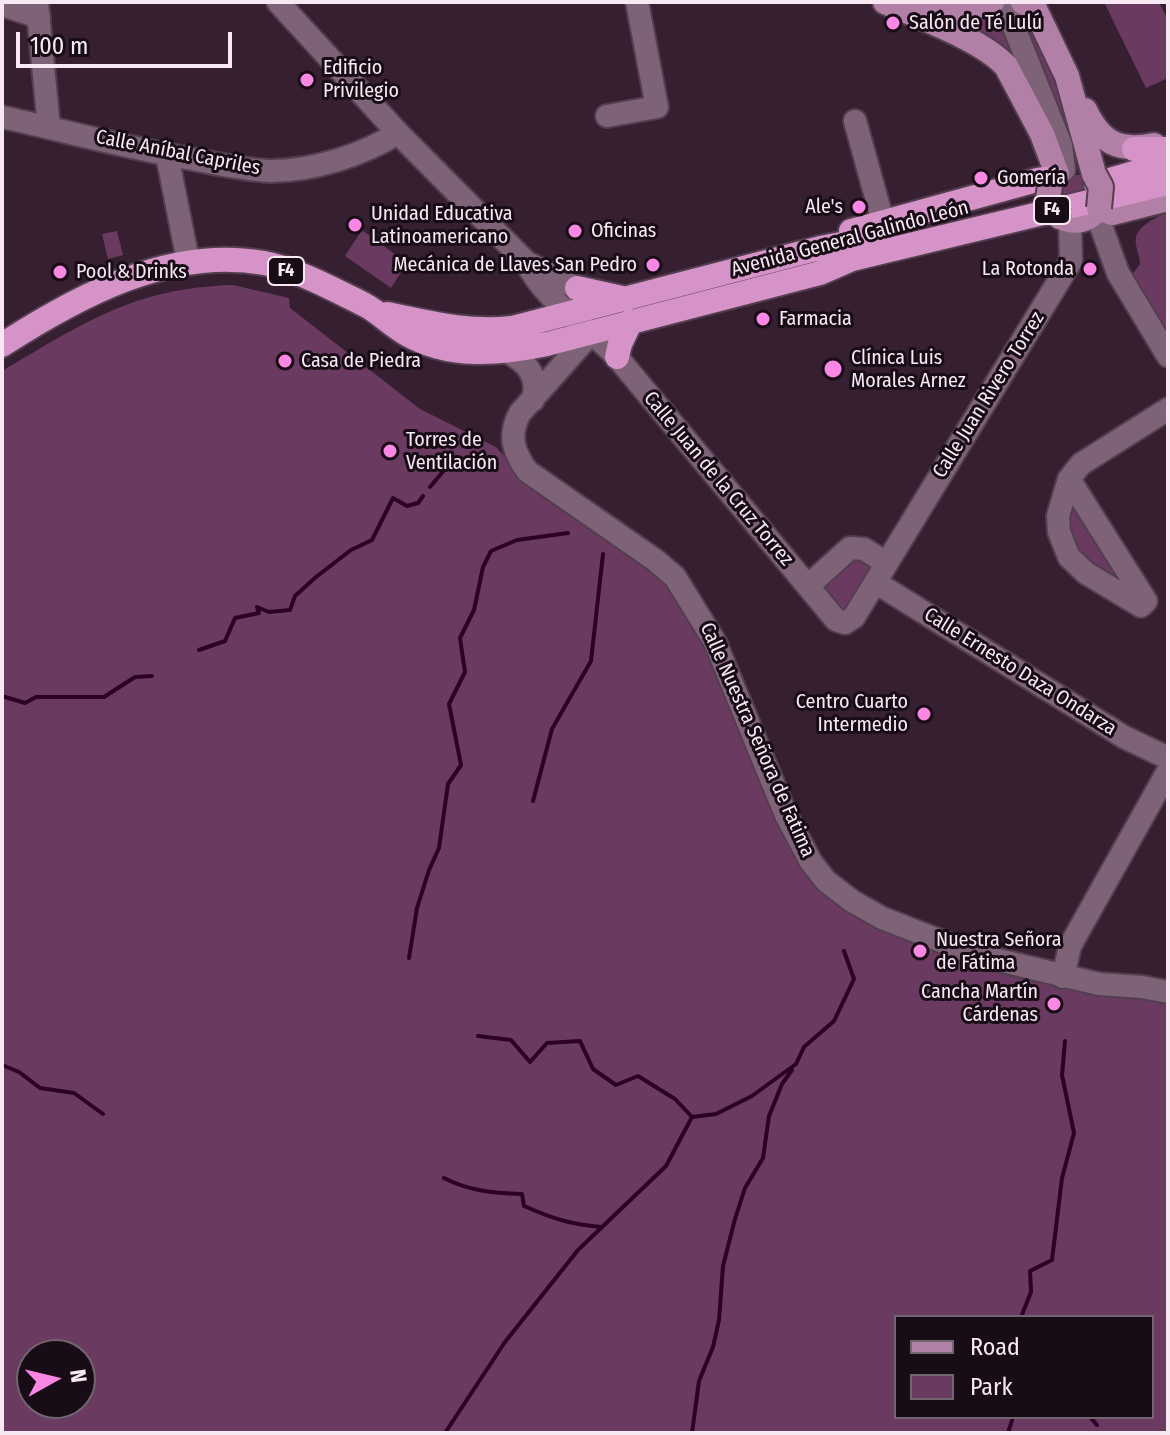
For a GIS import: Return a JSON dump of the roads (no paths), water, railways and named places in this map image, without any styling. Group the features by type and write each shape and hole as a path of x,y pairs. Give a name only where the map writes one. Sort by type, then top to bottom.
{"highway":[{"path":"1134,149 1168,149"},
{"name":"F4","path":"1104,177 1168,163"},
{"path":"1104,177 1168,171"},
{"path":"820,248 845,233 1024,183 1056,177"},
{"name":"Avenida General Galindo León","path":"767,275 820,248 850,244 1104,177"},
{"name":"Avenida General Galindo León","path":"581,311 630,310 767,275 820,273 852,259 1168,183"},
{"path":"820,273 855,272 1026,227 1066,220"},
{"name":"F4","path":"2,345 33,325 104,289 147,271 188,261 266,263 331,288 377,311 431,325 484,330 520,327 581,311"},
{"path":"581,311 602,295 630,310 617,357"},
{"name":"F4","path":"377,311 403,332 433,344 479,353 508,352 581,311"}],"main road":[{"path":"885,2 998,58 1014,80 1042,134 1056,177 1048,199 1066,220 1087,219 1097,210 1104,177 1067,76"},
{"path":"923,2 954,13 992,2"},
{"path":"1029,4 1101,136 1124,148 1134,149 1168,141"},
{"path":"1056,177 1081,168 1104,177"},
{"path":"1097,210 1112,213 1168,199"}],"street":[{"name":"Calle Juan de la Cruz Torrez","path":"278,2 398,133 526,262 534,278 581,311 836,620 845,623"},
{"path":"607,116 657,107 637,2"},
{"path":"1004,2 1061,145 1056,177"},
{"path":"2,5 38,10 49,128"},
{"name":"Calle Aníbal Capriles","path":"2,117 167,155 272,171 331,161 398,133"},
{"path":"855,121 883,222"},
{"path":"167,155 188,261"},
{"path":"1097,210 1118,273 1168,356"},
{"name":"Calle Juan Rivero Torrez","path":"845,623 854,617 1071,261 1066,220"},
{"name":"Calle Nuestra Señora de Fatima","path":"581,311 533,400 512,427 512,442 518,457 537,479 675,577 715,642 786,815 811,862 826,881 852,901 917,934 977,955 1099,984 1168,992"},
{"path":"508,352 532,372 535,383 533,400"},
{"path":"1069,479 1146,601 1141,606 1086,573 1069,557 1059,532 1058,516 1069,479 1081,464 1168,409"},
{"path":"808,586 850,548 864,549 881,572"},
{"name":"Calle Ernesto Daza Ondarza","path":"881,572 1124,737 1168,758"},
{"path":"1063,977 1070,946 1168,771"},
{"name":"Calle Nuestra Señora de Fatima","path":"1142,987 1168,979"}],"waterway":[{"path":"430,487 446,468"},
{"path":"199,650 225,641 235,618 259,613 257,607 269,612 290,610 295,596 316,577 351,550 372,540 393,498 407,506 418,503 423,496"},
{"path":"409,958 417,908 439,848 448,784 461,765 449,704 465,672 460,638 474,610 483,567 491,551 517,540 568,533"},
{"path":"533,801 552,729 591,661 603,554"},
{"path":"2,696 25,703 36,697 104,697 135,677 152,676"},
{"path":"445,1433 505,1342 578,1250 666,1166 692,1117 716,1114 752,1096 796,1064 804,1047 834,1021 854,979 844,951"},
{"path":"478,1036 511,1040 530,1062 547,1043 580,1041 593,1069 616,1085 638,1076 675,1099 692,1117"},
{"path":"1022,1315 1031,1292 1030,1271 1052,1260 1062,1178 1074,1133 1062,1075 1065,1041"},
{"path":"2,1065 19,1072 40,1088 74,1093 103,1114"},
{"path":"692,1433 699,1381 713,1347 719,1320 723,1266 735,1219 745,1188 763,1158 769,1116 782,1084 792,1070"},
{"path":"444,1178 482,1190 522,1194 524,1206 535,1211 553,1218 601,1227"},
{"path":"1008,1433 1012,1419"},
{"path":"1092,1419 1097,1425"}],"place":[{"name":"Salón de Té Lulú","path":"893,23"},
{"name":"Edificio Privilegio","path":"307,80"},
{"name":"Gomería","path":"981,178"},
{"name":"Ale's","path":"859,207"},
{"name":"Unidad Educativa Latinoamericano","path":"355,225"},
{"name":"Oficinas","path":"575,231"},
{"name":"Mecánica de Llaves San Pedro","path":"653,265"},
{"name":"La Rotonda","path":"1090,269"},
{"name":"Pool & Drinks","path":"60,272"},
{"name":"Farmacia","path":"763,319"},
{"name":"Casa de Piedra","path":"285,361"},
{"name":"Clínica Luis Morales Arnez","path":"833,369"},
{"name":"Torres de Ventilación","path":"390,451"},
{"name":"Centro Cuarto Intermedio","path":"924,714"},
{"name":"Nuestra Señora de Fátima","path":"920,951"},
{"name":"Cancha Martín Cárdenas","path":"1054,1004"}]}
